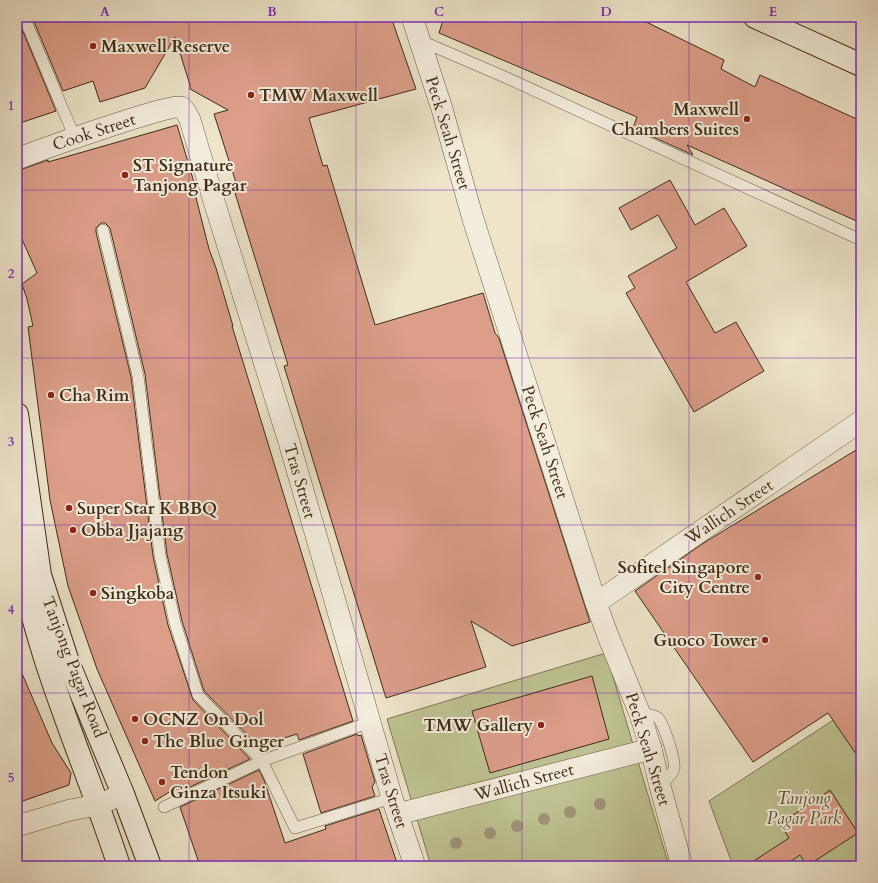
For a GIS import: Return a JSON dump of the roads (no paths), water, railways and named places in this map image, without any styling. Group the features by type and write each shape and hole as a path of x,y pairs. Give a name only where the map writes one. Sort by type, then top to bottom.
{"main road":[{"path":"755,17 861,65"},
{"name":"Tanjong Pagar Road","path":"17,414 40,575 68,662 123,794 150,866"},
{"name":"Tanjong Pagar Road","path":"17,540 22,572 48,669 120,866"}],"street":[{"name":"Peck Seah Street","path":"412,17 442,109 473,219 596,603 640,714 651,749 682,866"},
{"name":"Tras Street","path":"172,108 180,107 184,109 190,120 289,442 395,806 415,866"},
{"name":"Cook Street","path":"17,158 75,138 172,108"},
{"name":"Wallich Street","path":"596,603 861,421"},
{"name":"Wallich Street","path":"395,806 651,749"},
{"path":"17,826 70,810 98,804 123,794"}],"lane":[{"path":"24,17 75,138"},
{"path":"419,40 507,78 861,240"},
{"path":"103,230 138,376 160,555 175,623 198,695 262,761 295,828 395,806"},
{"path":"640,714 655,716 662,723 674,761 674,768 671,775 660,786"},
{"path":"164,807 262,761 370,722"}],"place":[{"name":"Maxwell Reserve","path":"93,46"},
{"name":"TMW Maxwell","path":"251,95"},
{"name":"Maxwell Chambers Suites","path":"747,119"},
{"name":"ST Signature Tanjong Pagar","path":"125,175"},
{"name":"Cha Rim","path":"51,395"},
{"name":"Super Star K BBQ","path":"69,508"},
{"name":"Obba Jjajang","path":"73,530"},
{"name":"Sofitel Singapore City Centre","path":"758,577"},
{"name":"Singkoba","path":"93,593"},
{"name":"Guoco Tower","path":"765,640"},
{"name":"OCNZ On Dol","path":"135,719"},
{"name":"TMW Gallery","path":"541,725"},
{"name":"The Blue Ginger","path":"145,741"},
{"name":"Tendon Ginza Itsuki","path":"162,782"}],"park label":[{"name":"Tanjong Pagar Park","path":"804,808"}]}
